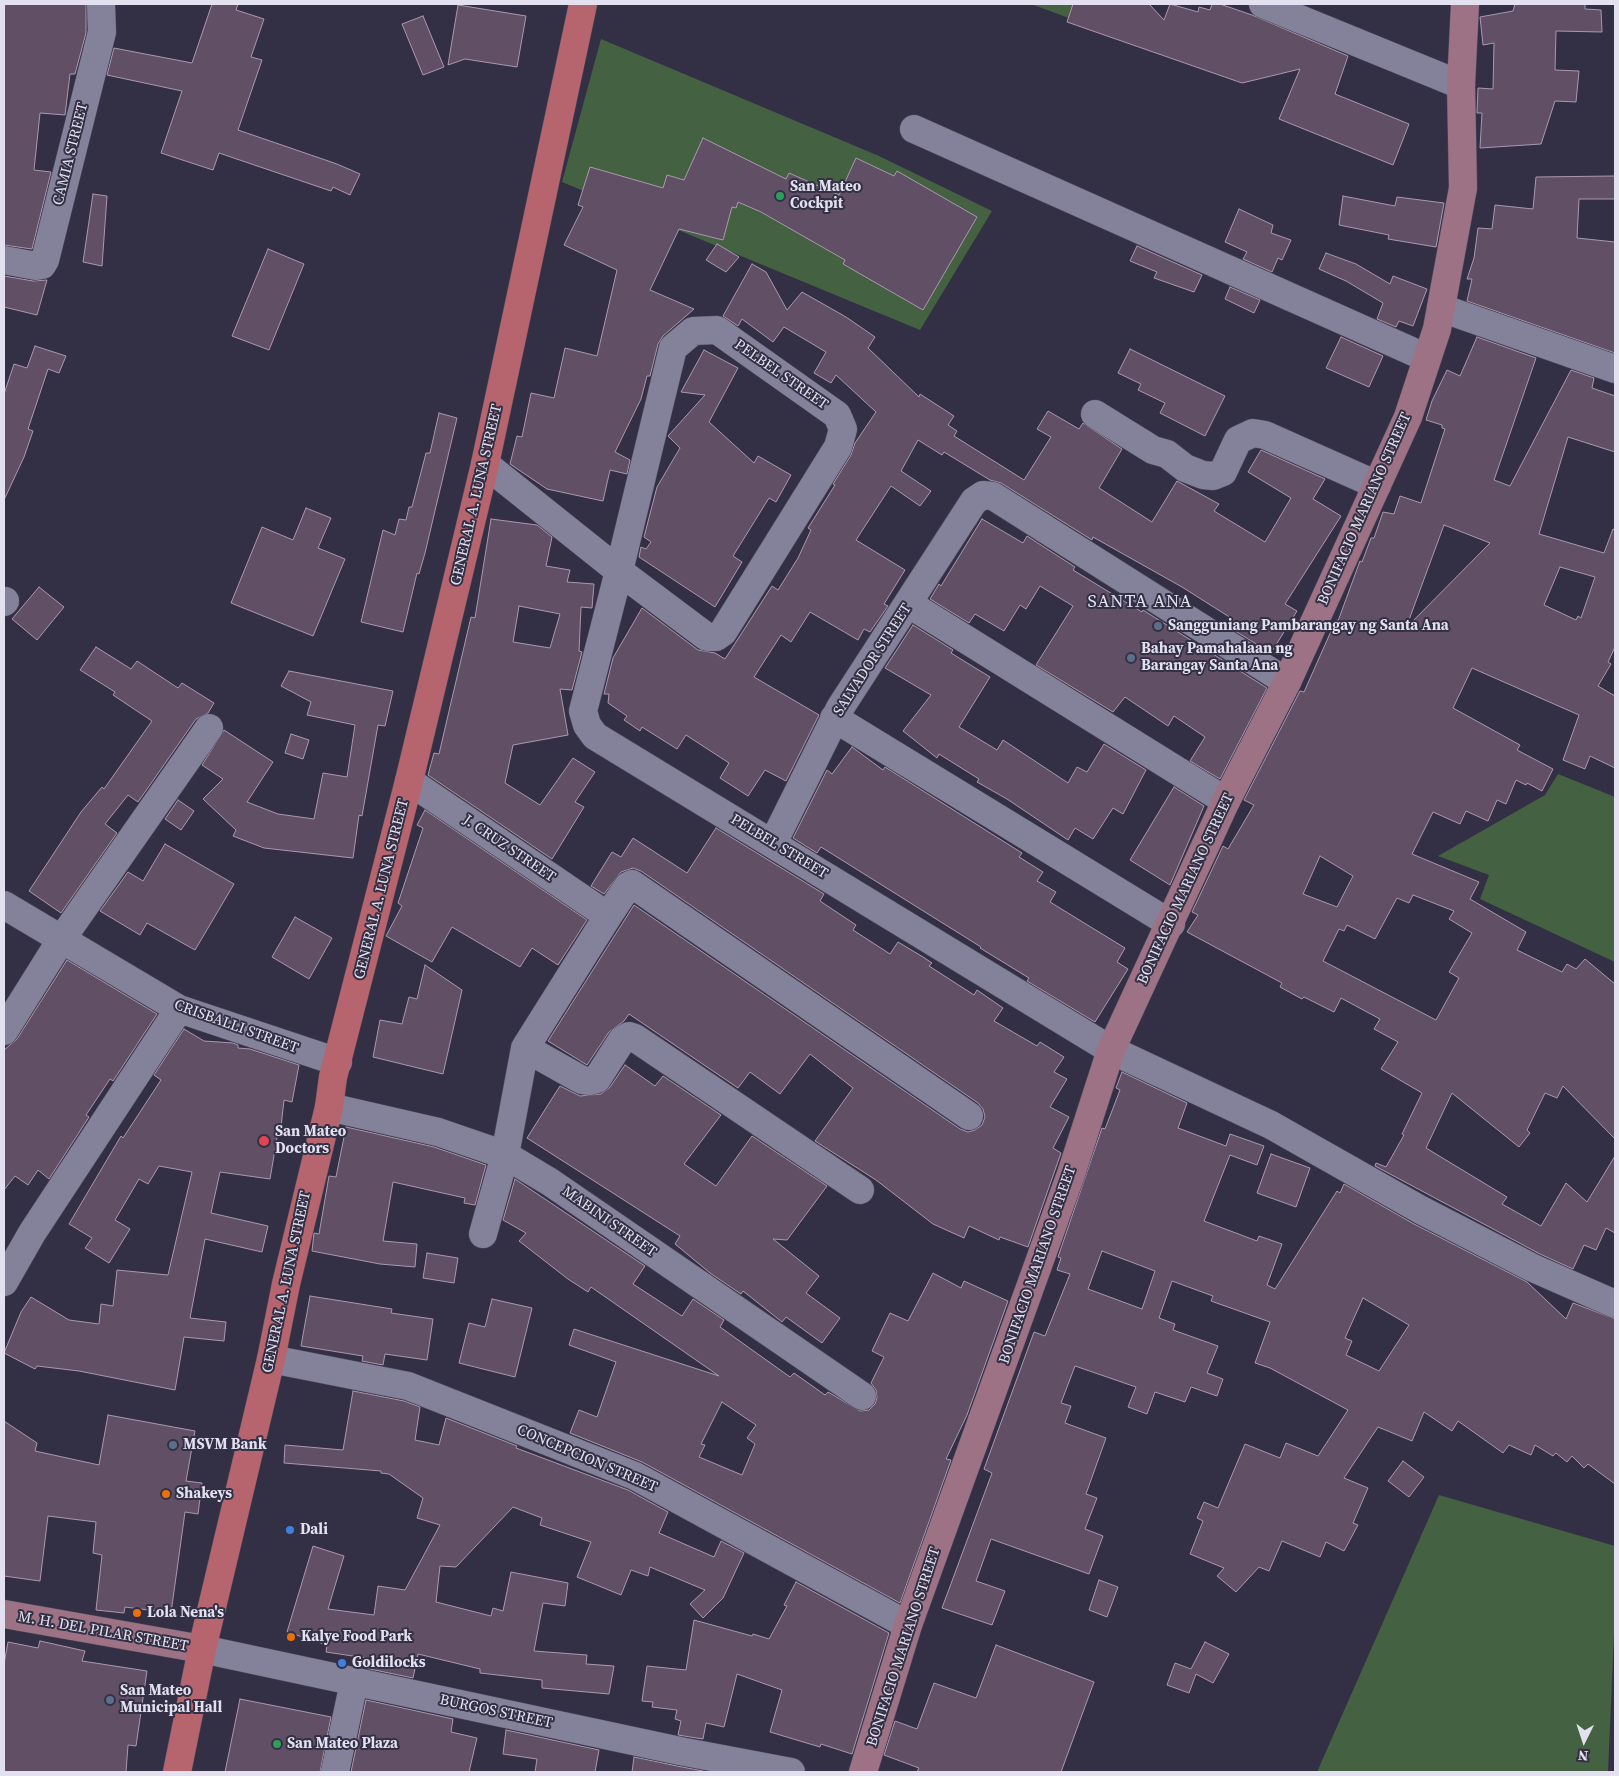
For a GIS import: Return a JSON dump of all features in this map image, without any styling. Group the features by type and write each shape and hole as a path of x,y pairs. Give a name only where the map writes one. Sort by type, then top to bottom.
{"main road":[{"name":"GENERAL A. LUNA STREET","path":"177,1772 202,1649 271,1359 286,1284 338,1062 410,781 485,464 583,4"}],"street":[{"name":"CAMIA STREET","path":"4,260 36,266 42,265 45,260 102,32 101,4"},
{"path":"1263,4 1461,85"},
{"name":"BONIFACIO MARIANO STREET","path":"863,1772 908,1626 1068,1183 1111,1050 1226,801 1287,682 1408,416 1437,329 1463,188 1461,85 1465,4"},
{"path":"914,129 1427,358"},
{"path":"1441,308 1615,369"},
{"name":"PELBEL STREET","path":"485,464 619,571 707,637 716,638 723,632 838,447 843,429 837,415 717,330 693,331 673,348 619,571 583,711 587,725 595,736 1111,1050 1271,1125 1421,1210 1534,1268 1615,1304"},
{"path":"1096,414 1153,450 1167,454 1185,468 1203,475 1213,476 1223,472 1238,440 1253,433 1265,435 1376,485"},
{"name":"SALVADOR STREET","path":"773,843 834,718 974,501 983,495 993,496 1287,682"},
{"path":"909,604 1226,801"},
{"path":"834,718 1170,924"},
{"path":"4,1031 60,940 209,728"},
{"name":"J. CRUZ STREET","path":"410,781 608,916"},
{"path":"483,1234 505,1155 525,1048 608,916 628,886 632,884 969,1116"},
{"name":"CRISBALLI STREET","path":"4,905 179,1009 338,1062"},
{"path":"4,1282 32,1233 179,1009"},
{"path":"525,1048 582,1080 590,1081 596,1079 622,1040 629,1036 635,1038 860,1190"},
{"name":"MABINI STREET","path":"329,1107 438,1132 505,1155 550,1182 862,1396"},
{"name":"CONCEPCION STREET","path":"271,1359 408,1386 634,1476 908,1626"},
{"name":"M. H. DEL PILAR STREET","path":"4,1614 202,1649"},
{"name":"BURGOS STREET","path":"202,1649 680,1751 791,1772"},
{"path":"335,1772 354,1682"}],"green space":[{"path":"1031,4 1073,4 1069,18"},
{"name":"San Mateo Cockpit","path":"601,39 879,156 992,211 920,330 562,182"},
{"path":"1558,774 1615,797 1615,962 1480,899 1489,875 1438,856 1545,795"},
{"path":"1439,1495 1615,1546 1615,1610 1608,1772 1317,1772"}],"building":[{"path":"4,4 86,4 86,33 75,74 70,74 65,115 40,113 34,170 51,172 32,249 4,245"},
{"path":"212,4 238,4 236,10 264,19 251,57 262,60 238,130 337,164 360,174 350,195 333,187 331,191 219,153 213,170 161,153 182,91 107,75 114,48 192,63"},
{"path":"1073,4 1149,4 1164,20 1170,4 1198,12 1199,7 1210,10 1212,4 1220,4 1252,15 1348,56 1335,94 1409,124 1393,165 1279,119 1300,69 1242,83 1067,22"},
{"path":"1515,4 1585,4 1585,9 1601,10 1602,32 1556,31 1555,70 1579,71 1576,102 1555,101 1541,144 1480,148 1482,113 1477,113 1478,88 1493,89 1494,43 1483,45 1480,17 1513,11"},
{"path":"458,5 526,16 517,67 465,59 448,65"},
{"path":"423,16 444,67 423,75 402,24"},
{"path":"703,138 786,179 789,173 839,195 856,158 894,176 897,171 977,217 923,310 843,264 845,260 761,212 738,202 736,208 732,207 723,240 679,229 650,290 694,309 663,336 658,344 650,376 647,376 641,399 615,452 630,460 627,474 610,470 603,501 547,489 510,464 517,436 522,437 531,393 554,398 565,348 597,356 617,270 564,245 583,207 578,205 590,167 663,188 667,175 684,180"},
{"path":"1615,176 1615,199 1579,199 1577,238 1615,242 1615,353 1467,301 1472,279 1467,279 1474,258 1478,228 1492,229 1495,205 1533,209 1536,177"},
{"path":"93,194 107,196 102,266 83,262"},
{"path":"1343,196 1395,206 1397,197 1444,203 1436,247 1388,239 1389,235 1339,225"},
{"path":"1239,209 1273,225 1271,233 1291,240 1282,260 1278,258 1272,272 1243,259 1247,252 1225,242"},
{"path":"717,244 739,257 726,272 706,260"},
{"path":"1137,246 1202,275 1194,292 1154,278 1157,272 1130,261"},
{"path":"268,249 304,264 269,350 232,336"},
{"path":"1326,253 1356,264 1390,284 1393,276 1427,289 1413,326 1399,321 1396,327 1377,319 1383,303 1346,281 1319,269"},
{"path":"752,264 766,272 787,310 802,292 846,317 875,337 868,348 919,397 920,394 954,416 948,425 957,431 954,436 1024,480 1051,437 1037,429 1048,411 1079,429 1083,423 1122,449 1099,488 1152,522 1177,481 1219,504 1214,511 1265,542 1291,498 1248,472 1261,450 1325,479 1313,499 1341,516 1285,604 1297,611 1271,653 1227,626 1231,618 1182,587 1093,537 1092,540 1001,483 990,480 944,452 942,455 918,440 901,471 931,491 920,506 891,486 856,540 905,570 884,604 888,606 870,632 864,629 858,640 810,612 791,642 781,635 754,677 819,715 786,781 765,770 748,796 720,778 729,763 686,735 677,749 642,727 640,731 624,720 627,716 608,703 609,694 604,694 613,658 642,608 698,650 715,653 725,659 772,586 778,590 798,558 811,530 808,528 835,485 833,484 851,455 855,443 876,412 836,375 831,383 814,373 826,352 784,327 773,342 742,319 738,326 723,316"},
{"path":"4,276 33,281 47,280 37,315 4,307"},
{"path":"1230,287 1260,300 1254,313 1225,299"},
{"path":"1341,337 1383,356 1369,387 1326,368"},
{"path":"1477,337 1536,358 1494,480 1510,486 1571,370 1594,378 1592,388 1615,396 1615,452 1568,437 1539,534 1604,553 1613,529 1615,530 1615,647 1608,662 1611,664 1598,686 1615,696 1615,768 1590,756 1585,769 1563,760 1579,715 1472,668 1453,708 1520,745 1517,750 1553,769 1542,791 1527,783 1526,785 1516,780 1506,804 1497,800 1488,821 1466,811 1460,824 1433,812 1412,854 1479,882 1470,899 1526,932 1517,950 1562,972 1567,964 1576,969 1585,959 1615,984 1615,1139 1563,1086 1557,1098 1545,1093 1527,1130 1530,1133 1519,1147 1452,1093 1426,1148 1507,1197 1502,1204 1541,1226 1566,1183 1587,1202 1615,1156 1615,1233 1606,1228 1596,1250 1584,1245 1573,1269 1540,1254 1375,1166 1376,1163 1386,1167 1404,1135 1402,1134 1422,1093 1381,1069 1398,1042 1374,1029 1380,1019 1341,998 1334,1012 1304,997 1302,999 1280,987 1282,983 1187,932 1198,915 1192,912 1223,846 1228,849 1254,805 1244,800 1300,691 1304,692 1336,620 1338,621 1360,561 1362,562 1371,538 1374,538 1383,512 1394,514 1400,496 1421,503 1445,429 1442,428 1442,425 1426,420 1432,401 1447,370 1460,376","holes":["1444,525 1490,543 1406,628","1560,567 1595,577 1581,618 1578,616 1576,620 1544,605","1320,856 1353,876 1337,907 1303,894","1413,895 1454,911 1449,919 1472,933 1449,972 1459,978 1436,1020 1323,961 1339,929 1344,931 1347,925 1375,939 1397,898 1409,903"]},
{"path":"35,346 66,356 59,373 48,369 28,429 33,431 24,457 4,500 4,394 14,364 27,368"},
{"path":"1130,349 1225,396 1205,436 1160,413 1165,403 1138,390 1141,384 1118,373"},
{"path":"704,350 738,368 709,422 754,463 758,456 791,475 776,502 769,498 733,556 742,562 715,607 639,557 641,547 646,549 651,542 644,537 657,487 680,448 668,436 705,395 681,392"},
{"path":"439,413 457,418 425,553 419,574 417,573 403,632 361,622 383,530 395,535 399,519 406,520 409,507 412,507 426,453 430,453"},
{"path":"306,508 331,518 318,548 345,559 313,636 231,603 262,527 293,540"},
{"path":"491,519 537,525 552,537 546,566 570,570 567,582 594,584 592,608 581,607 579,651 582,652 572,690 560,689 568,735 513,745 505,783 540,805 573,758 595,772 575,802 584,807 552,859 428,775 434,753 439,754 471,617 475,618","holes":["519,606 560,614 550,648 513,642"]},
{"path":"982,519 1023,543 1027,536 1075,567 1073,570 1142,612 1143,610 1267,688 1220,779 1190,761 1205,737 1174,716 1168,726 1125,697 1113,712 1036,665 1073,606 1040,586 1026,609 1020,605 1004,631 975,614 969,623 930,599 939,584 941,586"},
{"path":"39,587 64,607 37,640 12,619"},
{"path":"913,625 953,650 951,653 990,677 959,727 997,750 1003,740 1068,783 1077,767 1087,772 1104,744 1146,770 1123,814 1113,808 1093,839 1075,828 1068,840 1007,799 977,782 979,779 939,754 937,758 903,731 931,695 885,668"},
{"path":"96,647 131,669 137,661 178,688 182,683 214,703 208,713 196,719 138,802 128,795 105,824 117,833 61,913 29,891 81,812 102,787 104,789 152,721 113,695 115,692 80,670"},
{"path":"289,671 393,691 385,726 378,725 362,816 359,815 353,858 264,848 233,836 236,830 203,799 223,779 202,765 224,730 273,762 247,802 278,814 314,819 323,773 347,777 355,725 307,715 311,702 281,686"},
{"path":"291,734 309,740 303,759 285,753"},
{"path":"852,747 883,770 885,767 1022,853 1019,857 1043,872 1037,881 1056,892 1050,902 1125,948 1117,962 1128,969 1095,1022 1027,981 1029,978 821,847 817,853 793,838 827,770 832,774"},
{"path":"1174,787 1204,806 1170,885 1130,860"},
{"path":"178,800 194,811 181,830 165,819"},
{"path":"425,810 587,920 558,965 532,948 520,967 452,927 432,962 386,936 402,906 398,903 423,828 417,825"},
{"path":"716,828 824,894 820,901 856,925 853,930 890,954 898,942 923,957 932,963 929,966 974,995 977,990 1003,1008 994,1021 1037,1046 1040,1042 1064,1057 1054,1072 1067,1079 1050,1107 1069,1117 1053,1148 1061,1153 1028,1247 1000,1237 999,1240 969,1226 964,1238 933,1224 876,1180 815,1141 853,1088 810,1054 780,1094 750,1072 738,1088 629,1014 624,1021 609,1032 587,1065 548,1041 634,905 960,1129 968,1132 982,1125 985,1117 983,1109 978,1103 641,871 633,868 621,872 604,894 591,886 612,852 621,857 633,838 687,873"},
{"path":"165,844 234,884 195,950 147,923 140,935 100,911 128,872 143,881"},
{"path":"295,917 332,938 309,979 272,957"},
{"path":"67,960 157,1014 113,1081 110,1079 86,1115 89,1117 49,1179 38,1170 28,1185 15,1176 4,1190 4,1050 17,1039"},
{"path":"425,965 462,990 443,1074 373,1057 380,1020 402,1024 409,997 417,999"},
{"path":"184,1029 204,1041 233,1043 238,1045 238,1048 250,1049 299,1065 292,1102 284,1100 281,1127 279,1126 270,1179 220,1172 211,1213 268,1226 262,1252 205,1239 190,1318 226,1322 224,1341 184,1337 175,1390 79,1371 37,1366 35,1369 4,1353 21,1312 31,1297 69,1320 99,1324 101,1304 113,1306 117,1270 168,1275 192,1172 159,1166 148,1184 139,1179 115,1220 130,1229 109,1263 85,1248 92,1238 69,1224 121,1136 123,1138 161,1080 154,1075"},
{"path":"625,1065 655,1086 663,1076 721,1115 684,1164 716,1186 752,1136 827,1186 787,1240 773,1239 819,1276 806,1293 840,1318 822,1343 786,1317 782,1322 743,1291 741,1294 710,1273 675,1244 680,1236 527,1138 560,1086 580,1096 601,1094 610,1087"},
{"path":"1122,1072 1187,1103 1178,1128 1226,1146 1230,1134 1264,1146 1257,1165 1230,1155 1204,1221 1257,1241 1259,1236 1282,1244 1267,1285 1275,1289 1337,1191 1340,1193 1344,1184 1414,1224 1527,1282 1566,1319 1573,1303 1615,1319 1615,1484 1588,1464 1584,1468 1572,1456 1567,1462 1556,1453 1553,1456 1535,1445 1531,1455 1509,1445 1503,1453 1458,1421 1452,1431 1424,1412 1412,1441 1378,1427 1344,1478 1368,1488 1353,1523 1358,1525 1344,1551 1326,1542 1320,1557 1282,1541 1269,1571 1259,1567 1236,1592 1217,1576 1224,1568 1190,1554 1203,1521 1197,1518 1204,1502 1218,1508 1245,1444 1280,1458 1286,1443 1318,1456 1348,1410 1270,1368 1255,1363 1270,1322 1211,1301 1213,1296 1172,1281 1159,1318 1175,1324 1173,1330 1218,1346 1207,1373 1223,1379 1217,1396 1191,1387 1185,1402 1155,1392 1147,1414 1128,1407 1136,1387 1075,1366 1061,1403 1071,1406 1065,1423 1106,1438 1086,1494 1097,1498 1085,1529 1103,1536 1089,1574 991,1539 976,1581 1005,1591 992,1625 942,1608 992,1473 984,1469 1034,1332 1045,1336 1070,1274 1057,1270 1061,1258 1058,1257 1102,1128 1105,1129 1120,1090 1116,1088","holes":["1102,1251 1155,1271 1142,1309 1088,1289","1363,1298 1409,1325 1379,1371 1346,1355 1352,1341 1345,1338"]},
{"path":"346,1127 434,1147 486,1165 475,1205 464,1203 465,1198 393,1182 383,1241 417,1244 415,1267 380,1264 312,1251 314,1233 319,1234 329,1176 336,1177"},
{"path":"1271,1154 1310,1168 1296,1207 1257,1193"},
{"path":"515,1179 645,1266 633,1284 682,1316 693,1299 724,1320 720,1327 790,1377 794,1373 825,1395 828,1392 860,1411 869,1410 875,1404 877,1398 876,1390 871,1383 884,1357 872,1351 890,1313 908,1321 933,1273 961,1288 964,1281 1008,1301 967,1415 946,1459 951,1460 900,1603 642,1462 570,1433 579,1410 597,1417 616,1362 569,1345 574,1329 719,1376 591,1287 588,1292 568,1279 519,1241 526,1233 503,1220","holes":["722,1402 756,1425 747,1438 755,1444 742,1475 699,1457 705,1445 701,1444"]},
{"path":"427,1253 458,1258 454,1283 423,1278"},
{"path":"310,1296 392,1309 391,1313 433,1319 427,1360 385,1354 383,1365 362,1361 363,1356 301,1346"},
{"path":"492,1299 532,1308 515,1377 459,1363 469,1323 485,1327"},
{"path":"353,1391 404,1401 420,1407 415,1440 439,1445 446,1418 517,1446 516,1448 628,1490 668,1512 659,1533 714,1557 721,1541 744,1553 723,1598 703,1618 690,1604 705,1590 650,1567 648,1576 631,1570 621,1595 577,1577 591,1542 540,1525 542,1518 513,1507 456,1567 440,1566 436,1602 491,1616 493,1608 503,1611 511,1572 568,1583 565,1606 543,1603 534,1651 587,1655 586,1664 614,1666 609,1694 542,1688 542,1680 480,1673 480,1669 418,1654 413,1678 365,1668 366,1658 326,1652 327,1645 287,1632 313,1546 344,1556 328,1609 374,1615 378,1586 405,1590 440,1525 417,1518 423,1498 389,1474 381,1473 381,1471 284,1463 285,1445 343,1450"},
{"path":"108,1415 195,1431 186,1481 202,1483 198,1514 185,1512 171,1613 125,1607 124,1613 96,1610 102,1555 93,1553 96,1522 48,1516 40,1581 4,1576 4,1421 37,1443 35,1451 99,1465"},
{"path":"1403,1461 1424,1477 1409,1497 1388,1481"},
{"path":"1099,1580 1118,1587 1107,1617 1089,1610"},
{"path":"796,1582 889,1633 852,1754 821,1744 820,1747 770,1732 782,1690 737,1674 724,1727 706,1723 703,1739 678,1735 681,1721 675,1719 677,1710 652,1707 653,1702 642,1701 647,1666 686,1670 694,1620 769,1639 787,1606 784,1605"},
{"path":"40,1641 85,1651 82,1661 147,1671 136,1746 128,1745 126,1772 4,1772 4,1664 8,1642 38,1648"},
{"path":"1205,1642 1229,1654 1213,1683 1196,1674 1189,1693 1167,1685 1175,1663 1191,1669"},
{"path":"996,1645 1094,1682 1061,1772 917,1772 919,1768 884,1755 895,1721 917,1729 934,1683 976,1698"},
{"name":"San Mateo Plaza","path":"240,1699 331,1717 320,1772 225,1772"},
{"path":"366,1700 453,1719 451,1732 477,1738 469,1772 351,1772"},
{"path":"506,1730 599,1750 595,1772 535,1772 537,1759 503,1754"},
{"path":"634,1757 677,1766 708,1772 632,1772"}],"place":[{"name":"San Mateo Cockpit","path":"780,196"},
{"name":"Sangguniang Pambarangay ng Santa Ana","path":"1158,626"},
{"name":"Bahay Pamahalaan ng Barangay Santa Ana","path":"1131,658"},
{"name":"San Mateo Doctors","path":"264,1141"},
{"name":"MSVM Bank","path":"173,1445"},
{"name":"Shakeys","path":"166,1494"},
{"name":"Dali","path":"290,1530"},
{"name":"Lola Nena's","path":"137,1613"},
{"name":"Kalye Food Park","path":"291,1637"},
{"name":"Goldilocks","path":"342,1663"},
{"name":"San Mateo Municipal Hall","path":"110,1700"},
{"name":"San Mateo Plaza","path":"277,1744"}],"district":[{"name":"SANTA ANA","path":"1140,602"}]}
